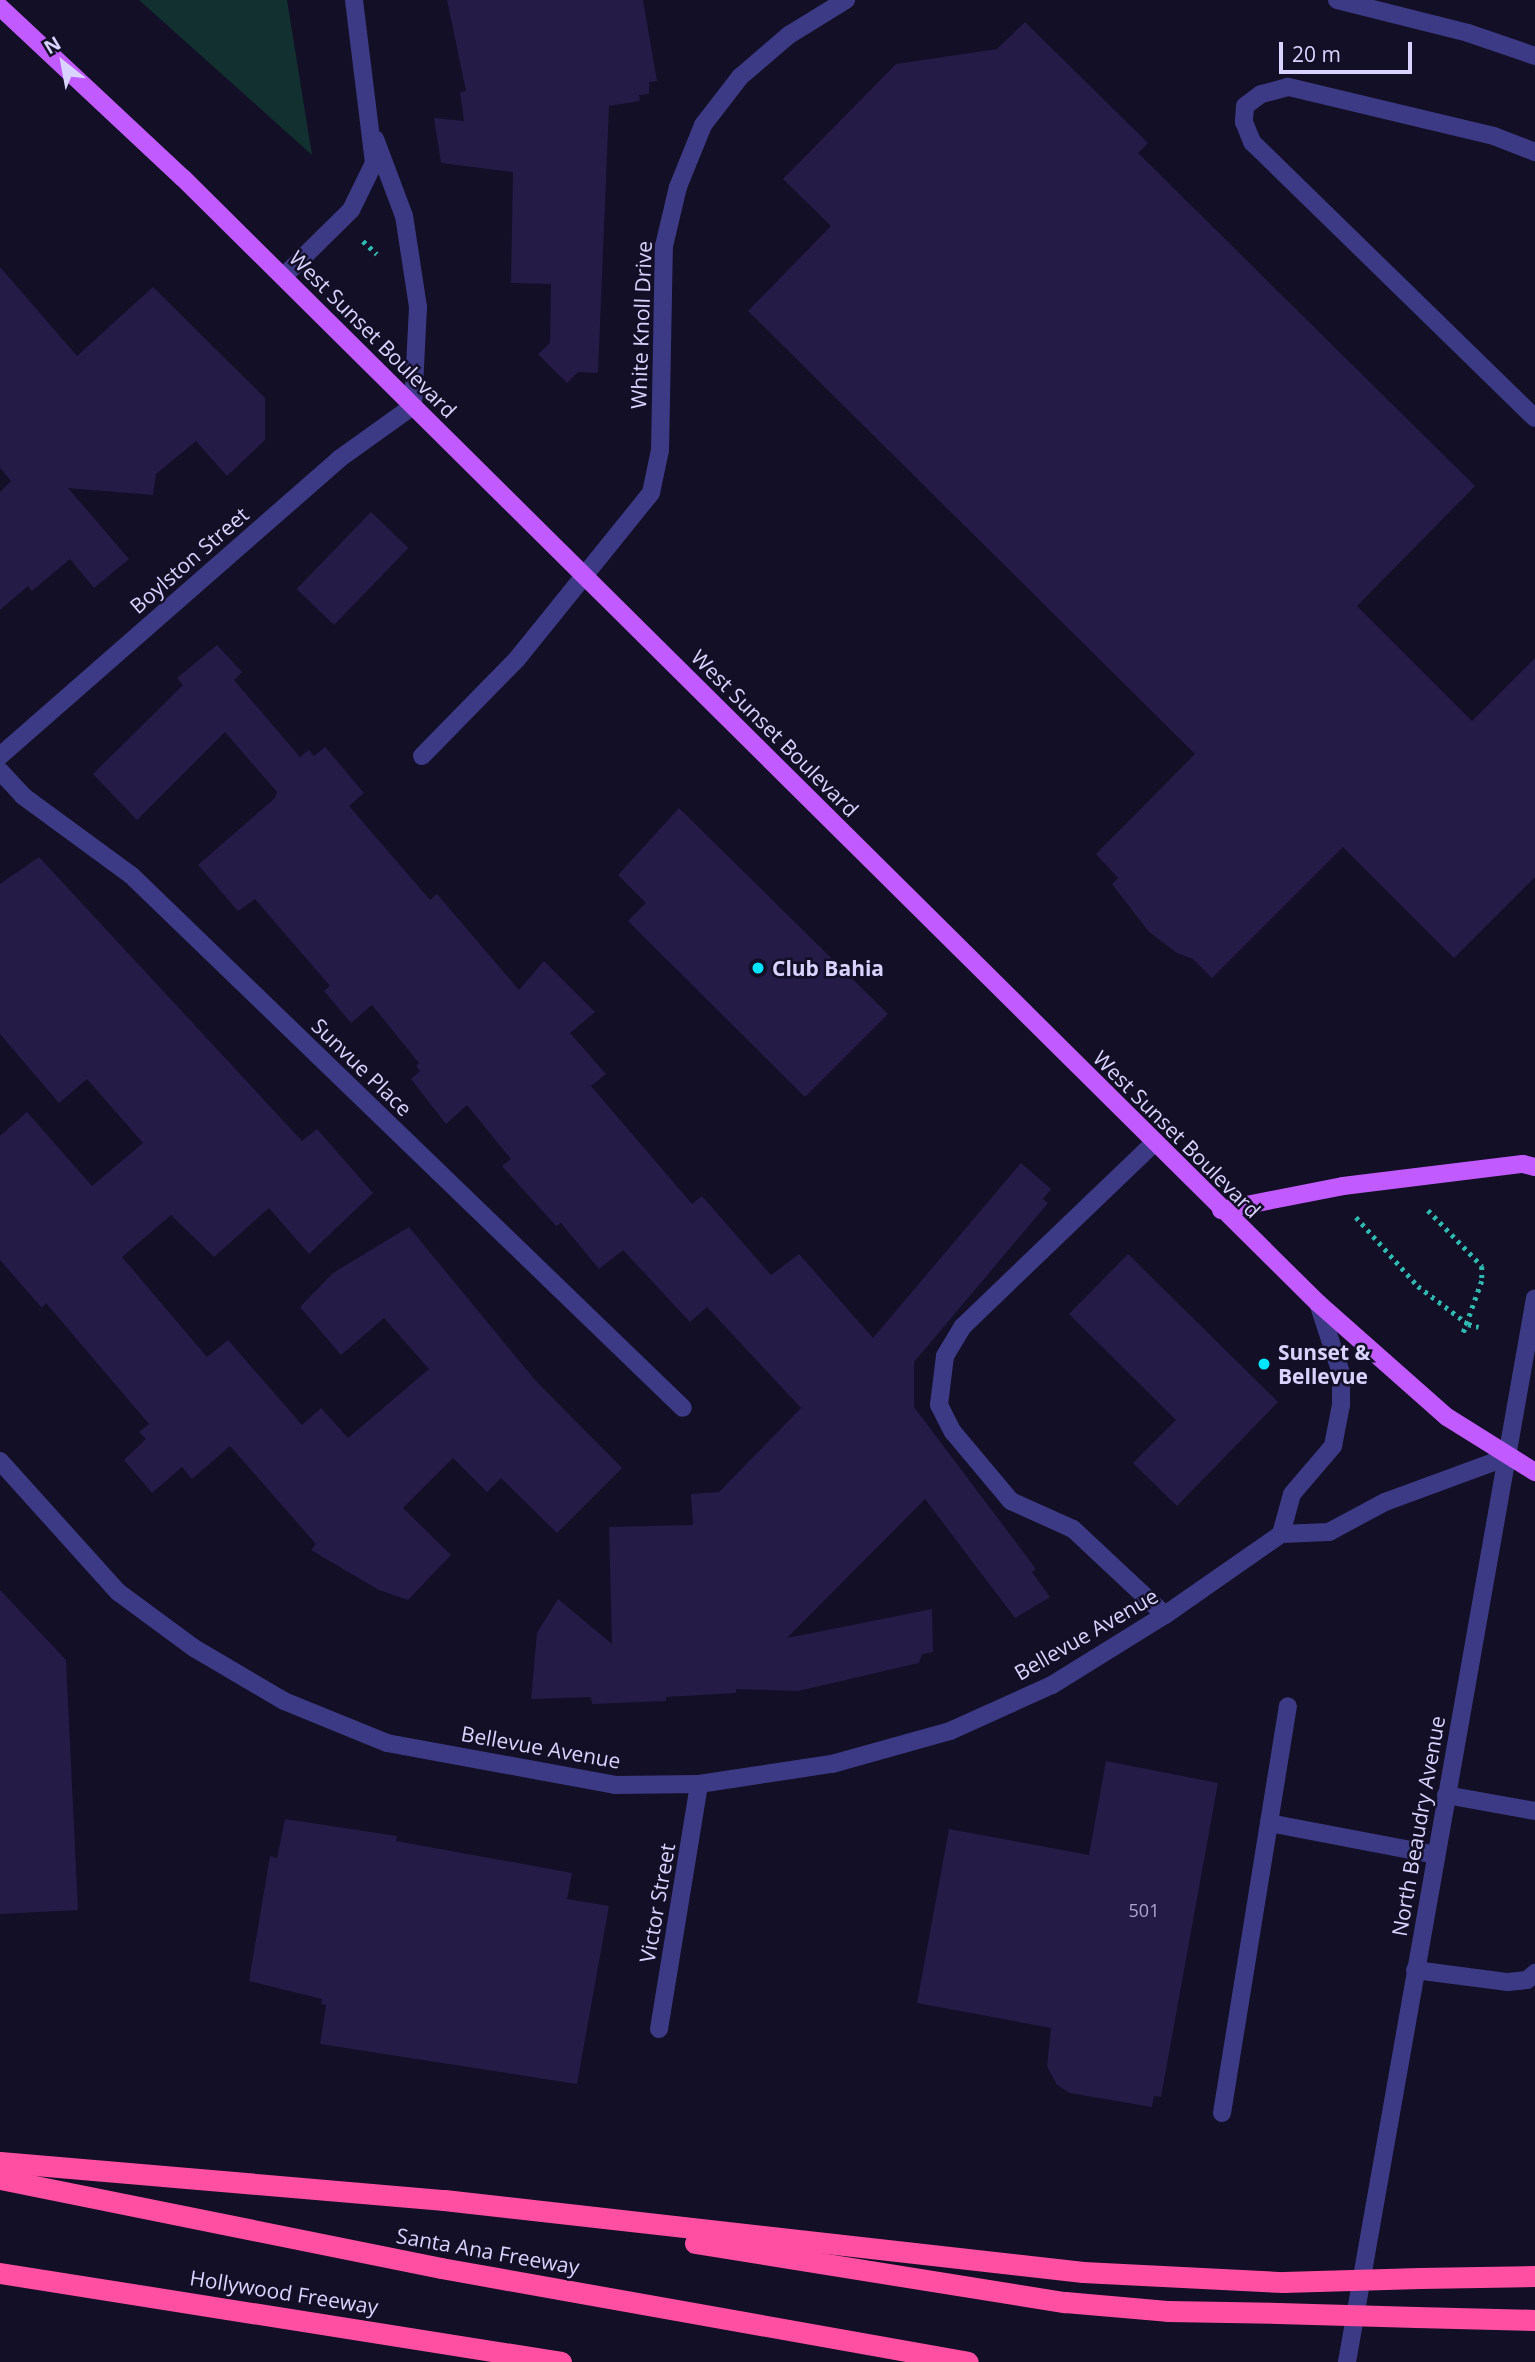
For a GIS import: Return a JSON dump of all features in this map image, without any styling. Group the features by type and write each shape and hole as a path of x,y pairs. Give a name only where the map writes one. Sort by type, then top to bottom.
{"highway":[{"path":"0,2162 444,2200 1057,2269 1283,2282 1535,2276"},
{"name":"Santa Ana Freeway","path":"0,2179 441,2268 968,2362"},
{"path":"444,2200 1052,2300 1167,2311 1535,2320"},
{"name":"Hollywood Freeway","path":"0,2273 561,2362"}],"main road":[{"name":"West Sunset Boulevard","path":"0,7 283,276 1221,1210 1318,1303 1395,1375 1507,1457 1535,1472"},
{"path":"1221,1210 1343,1186 1523,1164 1535,1167"}],"street":[{"path":"283,276 351,210 374,163 375,139 354,0"},
{"name":"White Knoll Drive","path":"422,756 517,659 651,493 660,450 664,246 678,187 703,125 740,77 789,35 846,0"},
{"path":"1337,0 1468,33 1535,56"},
{"path":"1535,152 1494,136 1287,87 1261,93 1245,106 1244,122 1252,142 1535,418"},
{"path":"375,139 404,216 418,307 413,406"},
{"name":"Boylston Street","path":"0,756 339,459 413,406"},
{"name":"Sunvue Place","path":"0,771 23,796 131,875 683,1408"},
{"path":"1154,1143 1081,1219 963,1326 945,1356 939,1405 953,1432 1011,1501 1073,1529 1166,1615"},
{"name":"North Beaudry Avenue","path":"1347,2362 1535,1298"},
{"path":"1318,1303 1341,1373 1340,1405 1333,1446 1292,1494 1281,1534 1328,1532 1421,1486 1507,1457"},
{"name":"Bellevue Avenue","path":"0,1461 118,1592 194,1648 284,1700 387,1742 615,1785 699,1784 832,1764 950,1731 1052,1685 1166,1615 1281,1534"},
{"path":"1222,2113 1288,1706"},
{"name":"Victor Street","path":"659,2029 699,1784"},
{"path":"1446,1795 1535,1811"},
{"path":"1269,1824 1436,1855"},
{"path":"1415,1970 1508,1982 1527,1980 1535,1973"}],"path":[{"path":"355,234 382,259"},
{"path":"1419,1206 1430,1211 1482,1266 1468,1324 1462,1337"},
{"path":"1349,1207 1418,1286 1468,1324 1479,1327"},
{"path":"1359,1221 1370,1216"}],"green space":[{"path":"139,0 287,0 312,155"}],"building":[{"path":"447,0 643,0 657,81 649,82 649,94 639,95 640,101 609,106 598,373 578,372 567,383 538,354 550,343 551,284 511,283 513,172 441,163 434,118 464,121 460,92 466,91"},
{"path":"1025,22 1148,143 1138,153 1475,486 1357,606 1472,721 1535,658 1535,877 1454,958 1343,847 1212,978 1193,959 1177,953 1149,932 1112,884 1118,878 1096,854 1195,754 748,311 831,226 783,179 896,64 997,49"},
{"path":"0,267 77,356 153,287 265,398 265,440 227,476 196,441 156,474 153,495 68,488 129,559 94,588 70,559 32,591 28,586 0,610 0,492 11,481 0,468"},
{"path":"371,512 408,548 334,625 297,589"},
{"path":"217,645 242,672 234,680 300,757 309,750 314,756 325,747 364,793 349,806 430,900 437,894 519,990 544,961 595,1012 570,1033 606,1074 591,1086 692,1204 702,1196 771,1275 799,1254 873,1338 1021,1163 1051,1189 1043,1199 1048,1203 914,1362 914,1407 1036,1569 1032,1572 1050,1597 1015,1618 925,1499 787,1638 932,1609 933,1652 922,1654 919,1663 798,1691 736,1689 736,1693 666,1697 666,1701 592,1704 591,1697 531,1699 537,1633 558,1599 612,1644 609,1527 693,1525 691,1494 719,1492 801,1408 707,1307 690,1322 623,1250 599,1269 561,1223 556,1226 502,1166 511,1159 467,1105 446,1124 411,1079 420,1071 416,1066 419,1063 372,1005 351,1023 324,991 330,986 255,899 238,911 198,865 275,798 277,792 225,732 137,820 93,774 183,685 177,678"},
{"name":"Club Bahia","path":"679,808 888,1014 805,1097 628,921 646,903 618,875"},
{"path":"39,857 302,1141 317,1129 373,1193 309,1254 269,1208 214,1257 171,1215 122,1257 207,1357 228,1340 302,1425 321,1408 348,1438 429,1369 384,1318 341,1355 300,1307 333,1273 409,1227 535,1380 622,1468 557,1533 501,1478 487,1492 453,1458 403,1508 451,1555 408,1600 379,1590 311,1550 316,1544 230,1446 192,1479 182,1467 152,1493 124,1460 146,1439 139,1432 149,1424 46,1303 42,1308 0,1260 0,1136 27,1112 92,1186 143,1143 87,1079 59,1103 0,1034 0,884"},
{"path":"1128,1254 1278,1402 1177,1506 1133,1463 1176,1420 1069,1314"},
{"path":"0,1590 66,1660 78,1910 0,1914"},
{"path":"1106,1761 1218,1783 1161,2097 1154,2096 1152,2107 1070,2093 1057,2085 1047,2066 1051,2028 917,2003 949,1829 1089,1855"},
{"path":"285,1819 397,1836 396,1841 572,1873 567,1899 609,1906 577,2084 320,2044 326,2005 321,2004 322,1999 249,1981 270,1856 277,1858"}],"place":[{"name":"Club Bahia","path":"758,968"},
{"name":"Sunset & Bellevue","path":"1264,1364"}]}
